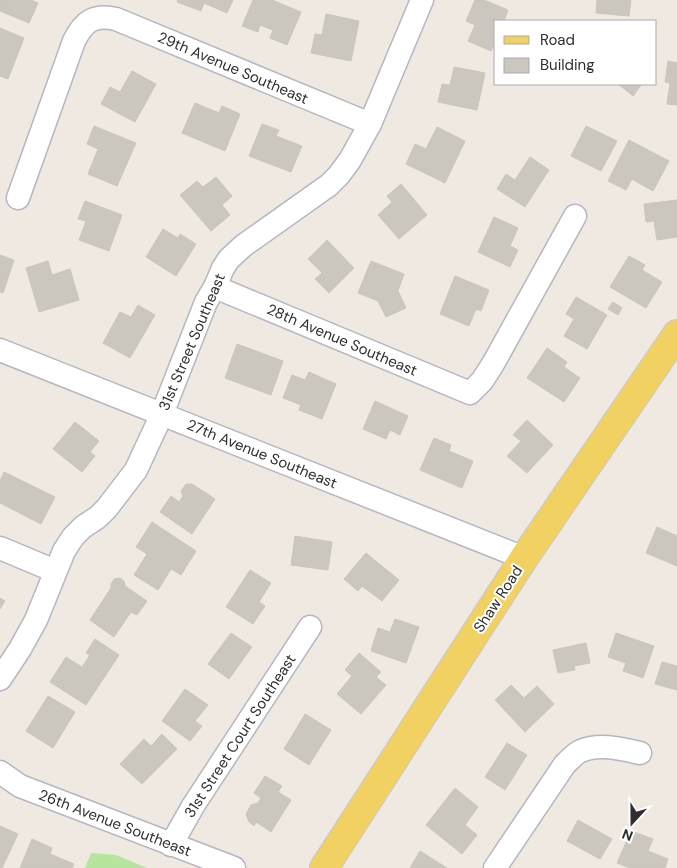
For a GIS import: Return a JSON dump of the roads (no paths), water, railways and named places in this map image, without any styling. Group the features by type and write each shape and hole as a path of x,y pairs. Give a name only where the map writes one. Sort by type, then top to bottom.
{"main road":[{"name":"Shaw Road","path":"324,868 524,558 677,334"}],"street":[{"name":"31st Street Southeast","path":"0,679 36,620 55,571 73,537 108,508 136,470 162,414 206,302 223,268 242,246 329,185 339,175 370,124 422,0"},
{"name":"29th Avenue Southeast","path":"18,198 74,41 80,30 94,18 116,19 370,124"},
{"name":"28th Avenue Southeast","path":"215,287 470,393 493,364 575,216"},
{"name":"27th Avenue Southeast","path":"0,350 524,558"},
{"path":"0,548 55,571"},
{"name":"31st Street Court Southeast","path":"172,845 193,806 310,627"},
{"path":"495,868 565,764 580,751 601,747 624,749 640,753"},
{"name":"26th Avenue Southeast","path":"0,772 20,786 234,868"}]}
